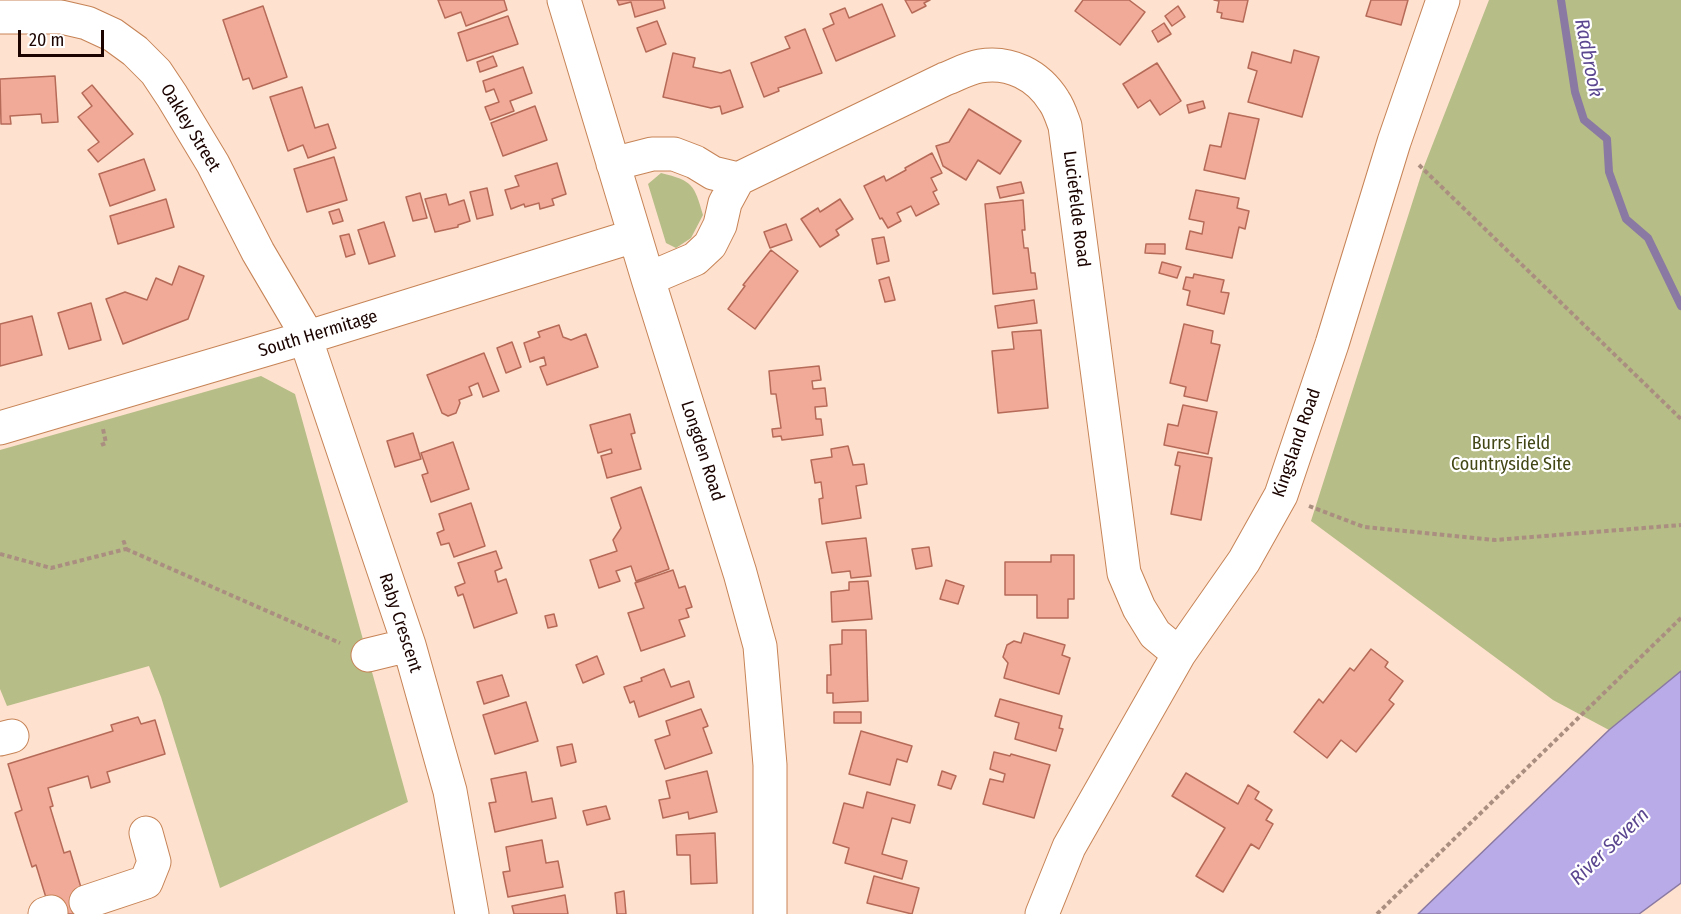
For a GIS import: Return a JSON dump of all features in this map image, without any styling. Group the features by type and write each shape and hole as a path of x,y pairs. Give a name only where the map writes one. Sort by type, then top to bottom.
{"street":[{"name":"Longden Road","path":"564,0 634,236 740,573 760,646 770,765 770,914"},
{"name":"Kingsland Road","path":"1042,914 1069,846 1179,654 1244,561 1281,495 1332,345 1394,142 1443,0"},
{"name":"Oakley Street","path":"0,17 61,17 87,23 113,34 135,51 156,72 213,164 258,252 301,325 305,338"},
{"name":"Luciefelde Road","path":"738,179 945,79 977,66 997,64 1018,68 1049,94 1065,126 1124,573 1139,608 1155,634 1179,654"},
{"path":"613,164 652,154 674,154 713,173 738,179 725,203 720,225 710,245 695,259 648,279"},
{"name":"South Hermitage","path":"0,428 305,338 634,236"},
{"name":"Raby Crescent","path":"305,338 409,645 450,791 472,914"},
{"path":"368,655 409,645"},
{"path":"86,902 146,882 154,862 146,833"},
{"path":"770,914 786,914"}],"path":[{"path":"1423,169 1681,419"},
{"path":"101,421 106,443 101,444"},
{"path":"1281,495 1364,527 1495,540 1681,525"},
{"path":"122,543 124,542 126,549"},
{"path":"0,554 51,568 126,549 368,655"},
{"path":"1377,914 1681,618"}],"green space":[{"name":"Burrs Field Countryside Site","path":"1489,0 1681,0 1681,671 1609,730 1553,700 1311,521 1423,169"},
{"path":"661,173 691,185 703,215 691,238 676,248 666,243 648,184"},
{"path":"261,376 295,394 408,802 220,888 161,697 149,666 7,706 0,689 0,450"}],"water":[{"name":"River Severn","path":"1681,671 1681,883 1639,914 1418,914 1609,730"}],"building":[{"path":"438,0 504,0 507,10 466,26 461,12 445,18"},
{"path":"617,0 663,0 665,8 635,17 631,2 619,5"},
{"path":"905,0 930,0 924,3 926,6 912,13"},
{"path":"1083,0 1129,0 1145,12 1120,45 1075,11"},
{"path":"1214,0 1248,0 1243,22 1221,18 1222,13 1217,12 1219,1"},
{"path":"1371,0 1408,0 1401,25 1366,16"},
{"path":"882,4 895,36 836,61 823,29 834,24 830,14 845,8 849,18"},
{"path":"263,6 287,77 253,89 249,78 243,80 223,20"},
{"path":"1178,6 1185,17 1172,26 1165,16"},
{"path":"508,16 518,44 467,61 458,33"},
{"path":"657,21 666,44 646,52 637,28"},
{"path":"1164,23 1171,34 1158,42 1152,31"},
{"path":"805,29 822,73 778,88 779,91 764,97 751,63 790,48 785,37"},
{"path":"1294,50 1319,57 1302,117 1248,102 1257,71 1248,68 1252,52 1291,63"},
{"path":"673,53 695,58 693,67 721,73 730,70 743,107 722,114 720,106 711,108 663,97"},
{"path":"493,56 497,66 480,72 477,62"},
{"path":"1157,63 1181,101 1160,115 1150,100 1138,108 1123,84"},
{"path":"523,67 532,93 510,101 514,111 490,120 485,107 499,102 494,89 486,92 483,81"},
{"path":"55,76 58,122 42,123 41,114 10,116 11,124 1,124 0,79"},
{"path":"92,85 133,134 98,162 88,150 99,142 78,117 92,106 82,93"},
{"path":"302,87 315,128 328,124 336,148 308,158 303,145 288,151 270,97"},
{"path":"1203,101 1205,108 1189,113 1187,105"},
{"path":"535,106 547,140 503,156 491,123"},
{"path":"969,109 1021,141 1000,174 978,160 966,180 943,166 936,146 949,142"},
{"path":"1229,113 1259,119 1245,179 1204,170 1210,145 1221,147"},
{"path":"932,153 942,173 931,178 937,190 933,192 939,204 916,216 911,206 897,213 901,221 888,228 882,218 880,219 864,186 884,176 886,181"},
{"path":"334,157 347,200 307,212 294,169"},
{"path":"144,159 155,190 110,206 99,174"},
{"path":"557,163 566,194 552,199 554,205 540,209 539,203 525,207 524,204 511,209 505,190 519,186 515,176"},
{"path":"1021,182 1024,193 1000,198 997,187"},
{"path":"487,188 493,215 477,219 470,192"},
{"path":"1196,190 1239,198 1237,208 1249,211 1245,229 1239,227 1232,258 1186,249 1190,231 1202,234 1204,222 1189,219"},
{"path":"420,193 427,218 413,221 406,197"},
{"path":"446,194 449,205 464,200 470,221 458,227 435,232 425,199"},
{"path":"166,199 174,227 118,244 110,216"},
{"path":"840,199 853,219 836,230 839,235 820,247 801,219 818,208 820,212"},
{"path":"1023,200 1024,248 1028,248 1031,273 1035,273 1037,289 993,294 985,204"},
{"path":"339,209 343,221 333,224 329,212"},
{"path":"384,222 395,256 369,264 358,230"},
{"path":"786,224 792,240 770,248 764,232"},
{"path":"349,234 355,254 346,257 340,236"},
{"path":"884,237 889,261 877,264 872,239"},
{"path":"1146,244 1165,244 1165,254 1145,253"},
{"path":"771,250 798,271 755,329 728,309 745,286 743,285"},
{"path":"1162,262 1181,267 1177,278 1159,273"},
{"path":"179,266 204,276 188,319 123,344 106,299 125,292 147,300 156,278 172,285"},
{"path":"1194,274 1224,280 1221,292 1229,293 1224,314 1187,305 1190,291 1183,289 1186,277 1193,278"},
{"path":"889,277 895,300 885,302 879,280"},
{"path":"1034,300 1037,323 998,328 995,306"},
{"path":"91,303 101,340 69,349 58,313"},
{"path":"32,316 42,355 0,366 0,324"},
{"path":"1184,324 1213,331 1211,343 1220,345 1207,401 1184,396 1186,387 1170,383"},
{"path":"559,325 563,337 571,340 586,334 598,367 547,385 540,367 546,365 544,357 530,362 524,343 540,337 538,332"},
{"path":"1041,330 1048,408 998,413 992,351 1014,349 1012,332"},
{"path":"512,342 521,367 506,373 497,348"},
{"path":"484,353 499,391 483,397 478,383 469,387 472,395 459,400 456,413 448,416 442,413 427,375"},
{"path":"819,366 821,380 812,381 813,389 825,388 827,406 815,407 816,419 821,419 823,435 782,440 781,436 773,437 772,429 781,428 776,394 771,394 769,371"},
{"path":"1183,405 1217,412 1208,454 1164,445 1168,424 1178,426"},
{"path":"630,414 635,433 631,434 641,469 607,478 601,456 612,453 611,449 598,453 590,425"},
{"path":"413,433 421,459 395,467 387,441"},
{"path":"453,442 469,489 431,502 422,475 428,473 421,453"},
{"path":"848,446 853,465 864,464 867,484 856,486 861,518 822,524 819,499 823,498 821,482 815,483 811,460 832,457 831,449"},
{"path":"1178,452 1212,458 1201,520 1171,514 1180,466 1175,465"},
{"path":"641,487 669,569 636,581 631,566 616,571 620,581 599,588 590,560 617,551 613,540 621,528 611,498"},
{"path":"471,503 485,546 454,557 449,543 441,545 437,533 444,530 439,514"},
{"path":"866,538 871,576 851,578 850,571 832,573 826,542"},
{"path":"929,547 932,566 916,569 912,549"},
{"path":"496,551 502,568 495,571 498,582 506,579 517,613 474,628 463,594 458,596 455,587 465,583 458,563"},
{"path":"1051,555 1074,555 1074,599 1068,599 1068,618 1037,618 1037,595 1005,595 1005,562 1051,562"},
{"path":"673,570 679,588 685,586 692,607 686,609 689,617 679,620 685,636 641,651 628,613 644,608 635,583"},
{"path":"946,580 964,586 958,604 940,599"},
{"path":"868,581 872,619 832,622 831,592 849,590 849,582"},
{"path":"554,614 557,626 548,628 545,616"},
{"path":"842,630 866,630 868,701 833,703 833,693 827,693 827,675 831,675 830,645 842,644"},
{"path":"1024,633 1065,645 1062,655 1070,658 1059,694 1004,678 1008,663 1003,657 1007,645 1014,641 1021,643"},
{"path":"1371,649 1388,662 1385,667 1403,681 1389,700 1394,704 1356,752 1341,740 1327,758 1294,732 1319,699 1323,703 1350,668 1354,671"},
{"path":"597,656 604,674 583,683 576,665"},
{"path":"664,669 671,687 689,681 694,697 639,717 634,701 630,703 624,687 642,681 641,678"},
{"path":"502,675 509,696 484,704 477,682"},
{"path":"1000,699 1062,716 1059,728 1063,729 1056,751 1015,739 1019,723 995,716"},
{"path":"526,702 538,741 495,754 483,715"},
{"path":"701,709 708,726 703,728 712,753 665,769 655,740 670,735 666,721"},
{"path":"834,712 861,712 861,723 834,723"},
{"path":"138,717 141,724 155,720 165,754 107,772 110,782 91,788 88,776 48,788 53,806 50,807 64,853 70,851 89,914 51,914 36,865 32,867 15,813 22,810 8,764 113,731 111,725"},
{"path":"861,731 912,746 907,762 897,759 890,785 849,774"},
{"path":"572,744 576,762 561,766 557,747"},
{"path":"994,752 1010,756 1011,754 1050,765 1034,818 983,804 990,779 1003,782 1005,774 990,769"},
{"path":"707,771 717,812 689,819 688,812 663,818 659,800 670,798 666,781"},
{"path":"942,771 956,776 951,789 938,785"},
{"path":"526,772 532,802 552,798 556,818 495,832 489,803 496,802 491,779"},
{"path":"1186,773 1238,804 1248,785 1259,792 1255,799 1272,810 1266,820 1273,824 1259,849 1251,844 1223,892 1196,876 1225,828 1172,796"},
{"path":"867,792 915,805 910,823 892,818 882,854 907,861 902,879 845,863 849,848 833,843 844,803 863,808"},
{"path":"606,806 610,819 587,825 583,811"},
{"path":"715,833 717,883 691,884 690,855 677,855 676,835"},
{"path":"542,840 546,863 558,861 563,887 508,897 503,872 510,871 506,847"},
{"path":"874,876 919,888 912,914 867,903"},
{"path":"624,891 626,914 617,914 615,893"},
{"path":"565,895 568,914 514,914 512,906"}],"waterway":[{"name":"Radbrook","path":"1561,0 1575,92 1584,120 1607,139 1609,172 1626,219 1648,238 1681,306"}]}
